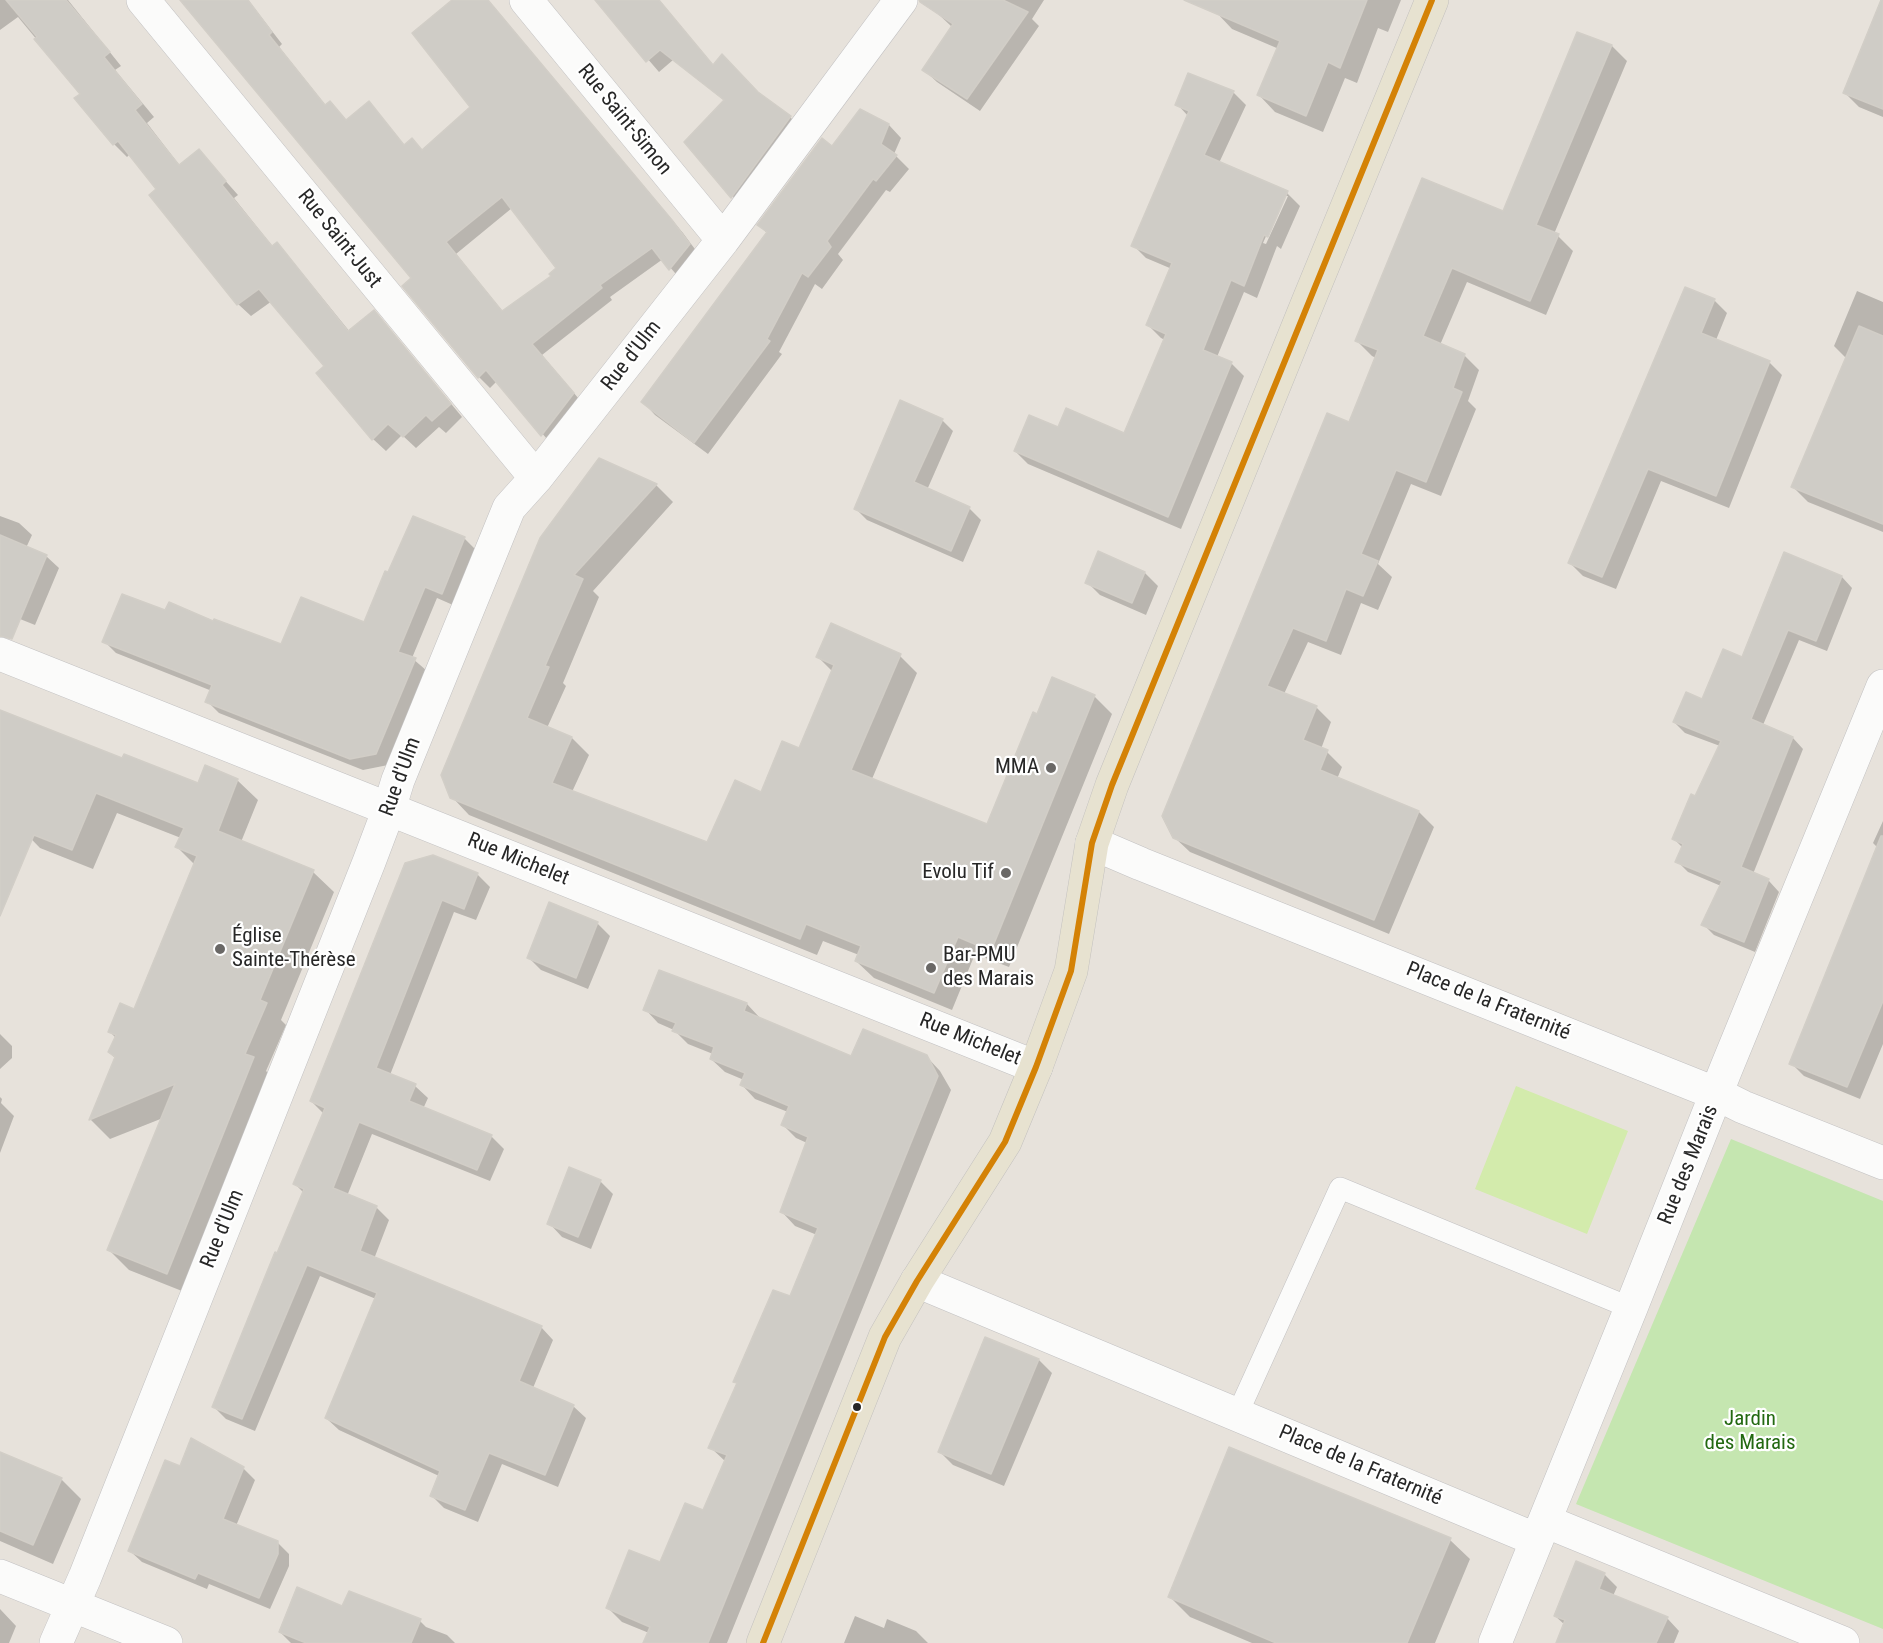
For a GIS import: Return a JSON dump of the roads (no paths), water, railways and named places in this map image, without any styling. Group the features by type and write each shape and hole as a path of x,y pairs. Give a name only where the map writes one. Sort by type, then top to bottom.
{"main road":[{"path":"763,1643 885,1337 917,1281 1005,1142 1036,1067 1071,971 1092,843 1121,763 1432,0"}],"street":[{"name":"Rue Saint-Just","path":"143,0 536,478"},
{"name":"Rue Saint-Simon","path":"526,0 723,240"},
{"name":"Rue d'Ulm","path":"56,1643 85,1577 389,809 402,769 509,507 536,478 723,240 901,0"},
{"name":"Rue Michelet","path":"0,654 1036,1067"},
{"name":"Rue des Marais","path":"1495,1643 1883,686"},
{"name":"Place de la Fraternité","path":"1092,843 1883,1163"},
{"name":"Place de la Fraternité","path":"917,1281 1237,1415 1843,1643"},
{"path":"0,1576 166,1643"}],"lane":[{"path":"1237,1415 1340,1188 1631,1308"}],"place":[{"name":"MMA","path":"1051,768"},
{"name":"Evolu Tif","path":"1006,873"},
{"name":"Église Sainte-Thérèse","path":"220,949"},
{"name":"Bar-PMU des Marais","path":"931,968"}],"park label":[{"name":"Jardin des Marais","path":"1750,1432"}]}
